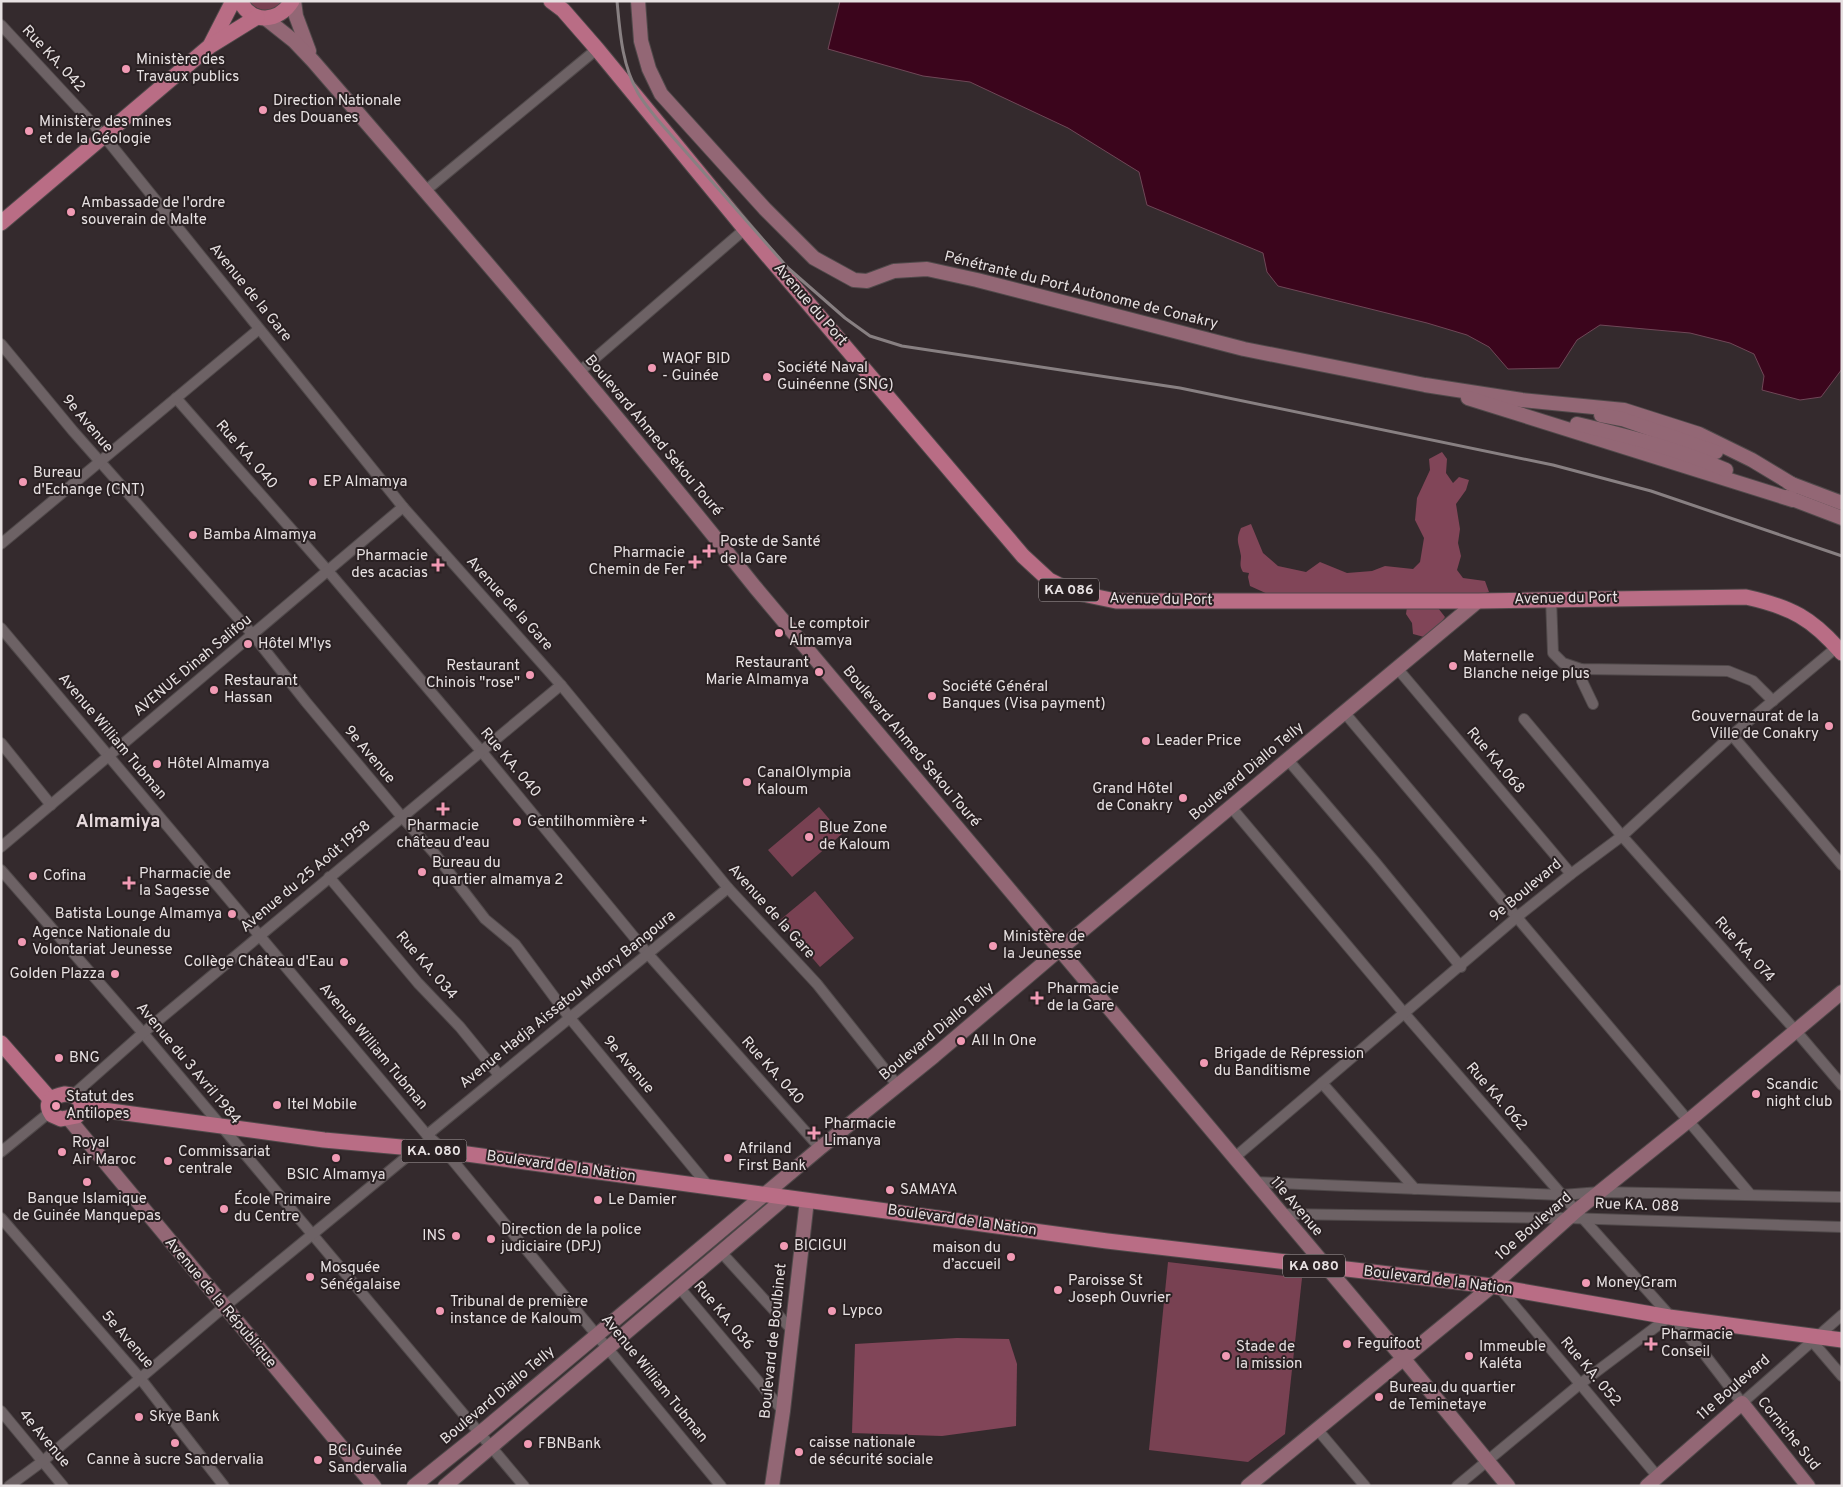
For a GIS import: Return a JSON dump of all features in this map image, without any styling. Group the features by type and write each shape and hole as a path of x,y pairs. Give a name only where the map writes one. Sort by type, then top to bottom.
{"main road":[{"path":"210,46 233,1"},
{"path":"240,1 250,13 261,18"},
{"path":"1,223 210,46 261,18 280,14 293,1"},
{"name":"Avenue du Port","path":"551,1 563,10 745,230 1023,556 1049,580 1073,592 1116,601 1746,597 1773,603 1796,613 1819,628 1839,650"},
{"path":"1,1043 50,1105 57,1118 69,1119 77,1116 77,1101 65,1094 50,1105"},
{"name":"Boulevard de la Nation","path":"77,1101 221,1127 415,1150 445,1151 1107,1241 1495,1287 1669,1317 1814,1339 1842,1340"}],"street":[{"name":"Boulevard Ahmed Sekou Touré","path":"293,1 303,39 313,61"},
{"name":"Pénétrante du Port Autonome de Conakry","path":"638,1 641,41 648,69 661,94 766,209 814,258 854,280 867,280 894,272 927,269 977,280 1244,349 1425,385"},
{"name":"Boulevard Ahmed Sekou Touré","path":"261,18 294,41 313,61 425,191 684,497 755,587 1059,950"},
{"name":"Rue KA. 042","path":"1,25 104,136"},
{"path":"425,191 596,49"},
{"name":"Avenue de la Gare","path":"104,136 403,507 562,685 728,888 817,984 898,1086"},
{"path":"579,372 745,230"},
{"path":"1,544 259,328"},
{"name":"9e Avenue","path":"1,344 100,461 253,635 306,702 435,854 485,919 515,944 569,1018 710,1188"},
{"path":"1425,385 1522,400 1622,419 1696,444 1842,503"},
{"path":"1425,385 1793,500 1842,518"},
{"name":"Rue KA. 040","path":"176,398 328,571 482,752 648,954 820,1148"},
{"name":"AVENUE Dinah Salifou","path":"1,847 403,507"},
{"path":"1551,598 1553,653 1563,663 1581,668 1728,671 1753,681 1773,701"},
{"name":"Boulevard Diallo Telly","path":"414,1486 820,1148 898,1086 1478,600"},
{"name":"Avenue William Tubman","path":"1,628 426,1135 445,1151 721,1486"},
{"name":"9e Boulevard","path":"1234,1158 1517,917 1622,836 1732,735 1839,650"},
{"name":"Rue KA.068","path":"1396,668 1571,874"},
{"path":"1581,668 1582,681 1593,704"},
{"name":"Avenue du 25 Août 1958","path":"77,1101 143,1033 562,685"},
{"path":"1344,712 1750,1194"},
{"name":"Rue KA. 074","path":"1524,719 1622,836 1842,1085"},
{"path":"1732,735 1842,865"},
{"path":"1,742 50,805"},
{"path":"1288,760 1461,966"},
{"name":"Rue KA. 062","path":"1231,807 1404,1013 1562,1195 1576,1216 1705,1355 1742,1403"},
{"name":"Avenue du 3 Avril 1984","path":"1,870 143,1033 524,1486"},
{"name":"Rue KA. 034","path":"329,877 499,1075"},
{"name":"Avenue Hadja Aissatou Mofory Bangoura","path":"426,1135 728,888"},
{"name":"11e Avenue","path":"1059,950 1403,1358 1508,1486"},
{"name":"10e Boulevard","path":"1248,1486 1403,1358 1495,1287 1576,1216 1600,1192 1842,992"},
{"path":"1322,1083 1415,1189"},
{"path":"1,1152 50,1105"},
{"name":"Avenue de la République","path":"69,1119 374,1486"},
{"path":"9,1486 43,1461 224,1307 415,1150"},
{"path":"1254,1182 1562,1195 1600,1192 1842,1197"},
{"path":"445,1486 786,1197"},
{"name":"Boulevard de Boulbinet","path":"772,1486 783,1411 807,1200"},
{"name":"Rue KA. 088","path":"1280,1214 1576,1216 1842,1227"},
{"name":"5e Avenue","path":"1,1218 140,1378 224,1486"},
{"path":"721,1252 791,1329"},
{"name":"Rue KA. 036","path":"679,1287 783,1411"},
{"name":"Rue KA. 052","path":"1495,1287 1658,1476"},
{"name":"11e Boulevard","path":"1647,1486 1842,1315"},
{"path":"1457,1486 1580,1384 1669,1317"},
{"path":"1814,1339 1842,1376"},
{"name":"Corniche Sud","path":"1742,1403 1808,1486"},
{"name":"4e Avenue","path":"1,1411 63,1486"},
{"path":"1317,1429 1365,1486"}],"shaded area":[{"path":"248,1 284,1 275,9 266,11 257,8"},
{"path":"840,1 1842,1 1842,369 1821,397 1800,400 1762,390 1764,376 1754,354 1730,343 1690,333 1600,325 1577,340 1559,368 1508,369 1489,347 1467,335 1427,323 1278,286 1267,272 1263,253 1147,205 1139,172 1068,128 970,82 923,76 828,49"},
{"path":"1442,452 1447,459 1446,473 1453,483 1459,477 1469,480 1466,490 1456,504 1460,529 1458,543 1461,556 1457,570 1463,578 1485,581 1489,592 1438,608 1445,617 1437,628 1424,637 1413,634 1412,623 1406,614 1407,607 1270,595 1250,586 1249,573 1243,572 1241,568 1238,539 1241,528 1251,524 1263,553 1278,566 1306,572 1320,562 1347,573 1372,571 1385,566 1413,569 1420,562 1424,538 1415,520 1417,498 1430,470 1429,459"},
{"path":"819,807 842,834 792,877 768,850"},
{"path":"815,891 854,938 820,967 780,920"},
{"name":"Stade de la mission","path":"1168,1262 1302,1278 1285,1434 1248,1462 1149,1450"},
{"path":"957,1338 1009,1339 1017,1364 1016,1426 942,1436 852,1433 855,1344"}],"railway":[{"path":"617,1 621,37 628,71 638,93 657,119 788,268 845,318 870,336 902,346 1180,388 1553,465 1651,491 1842,556"}],"place":[{"name":"Ministère des Travaux publics","path":"126,69"},
{"name":"Direction Nationale des Douanes","path":"263,110"},
{"name":"Ministère des mines et de la Géologie","path":"29,131"},
{"name":"Ambassade de l'ordre souverain de Malte","path":"71,212"},
{"name":"WAQF BID - Guinée","path":"652,368"},
{"name":"Société Naval Guinéenne (SNG)","path":"767,377"},
{"name":"Bureau d'Echange (CNT)","path":"23,482"},
{"name":"EP Almamya","path":"313,482"},
{"name":"Bamba Almamya","path":"193,535"},
{"name":"Poste de Santé de la Gare","path":"709,551"},
{"name":"Pharmacie Chemin de Fer","path":"695,562"},
{"name":"Pharmacie des acacias","path":"438,565"},
{"name":"Le comptoir Almamya","path":"779,633"},
{"name":"Hôtel M'lys","path":"248,644"},
{"name":"Maternelle Blanche neige plus","path":"1453,666"},
{"name":"Restaurant Marie Almamya","path":"819,672"},
{"name":"Restaurant Chinois \"rose\"","path":"530,675"},
{"name":"Restaurant Hassan","path":"214,690"},
{"name":"Société Général Banques (Visa payment)","path":"932,696"},
{"name":"Gouvernaurat de la Ville de Conakry","path":"1829,726"},
{"name":"Leader Price","path":"1146,741"},
{"name":"Hôtel Almamya","path":"157,764"},
{"name":"CanalOlympia Kaloum","path":"747,782"},
{"name":"Grand Hôtel de Conakry","path":"1183,798"},
{"name":"Pharmacie château d'eau","path":"443,809"},
{"name":"Gentilhommière +","path":"517,822"},
{"name":"Blue Zone de Kaloum","path":"809,837"},
{"name":"Bureau du quartier almamya 2","path":"422,872"},
{"name":"Cofina","path":"33,876"},
{"name":"Pharmacie de la Sagesse","path":"129,883"},
{"name":"Batista Lounge Almamya","path":"232,914"},
{"name":"Agence Nationale du Volontariat Jeunesse","path":"22,942"},
{"name":"Ministère de la Jeunesse","path":"993,946"},
{"name":"Collège Château d'Eau","path":"344,962"},
{"name":"Golden Plazza","path":"115,974"},
{"name":"Pharmacie de la Gare","path":"1037,998"},
{"name":"All In One","path":"961,1041"},
{"name":"BNG","path":"59,1058"},
{"name":"Brigade de Répression du Banditisme","path":"1204,1063"},
{"name":"Scandic night club","path":"1756,1094"},
{"name":"Itel Mobile","path":"277,1105"},
{"name":"Statut des Antilopes","path":"56,1106"},
{"name":"Pharmacie Limanya","path":"814,1133"},
{"name":"Royal Air Maroc","path":"62,1152"},
{"name":"BSIC Almamya","path":"336,1158"},
{"name":"Afriland First Bank","path":"728,1158"},
{"name":"Commissariat centrale","path":"168,1161"},
{"name":"Banque Islamique de Guinée Manquepas","path":"87,1182"},
{"name":"SAMAYA","path":"890,1190"},
{"name":"Le Damier","path":"598,1200"},
{"name":"École Primaire du Centre","path":"224,1209"},
{"name":"INS","path":"456,1236"},
{"name":"Direction de la police judiciaire (DPJ)","path":"491,1239"},
{"name":"BICIGUI","path":"784,1246"},
{"name":"maison du d’accueil","path":"1011,1257"},
{"name":"Mosquée Sénégalaise","path":"310,1277"},
{"name":"MoneyGram","path":"1586,1283"},
{"name":"Paroisse St Joseph Ouvrier","path":"1058,1290"},
{"name":"Tribunal de première instance de Kaloum","path":"440,1311"},
{"name":"Lypco","path":"832,1311"},
{"name":"Feguifoot","path":"1347,1344"},
{"name":"Pharmacie Conseil","path":"1651,1344"},
{"name":"Stade de la mission","path":"1226,1356"},
{"name":"Immeuble Kaléta","path":"1469,1356"},
{"name":"Bureau du quartier de Teminetaye","path":"1379,1397"},
{"name":"Skye Bank","path":"139,1417"},
{"name":"Canne à sucre Sandervalia","path":"175,1443"},
{"name":"FBNBank","path":"528,1444"},
{"name":"caisse nationale de sécurité sociale","path":"799,1452"},
{"name":"BCI Guinée Sandervalia","path":"318,1460"}],"district":[{"name":"Almamiya","path":"118,822"}]}
